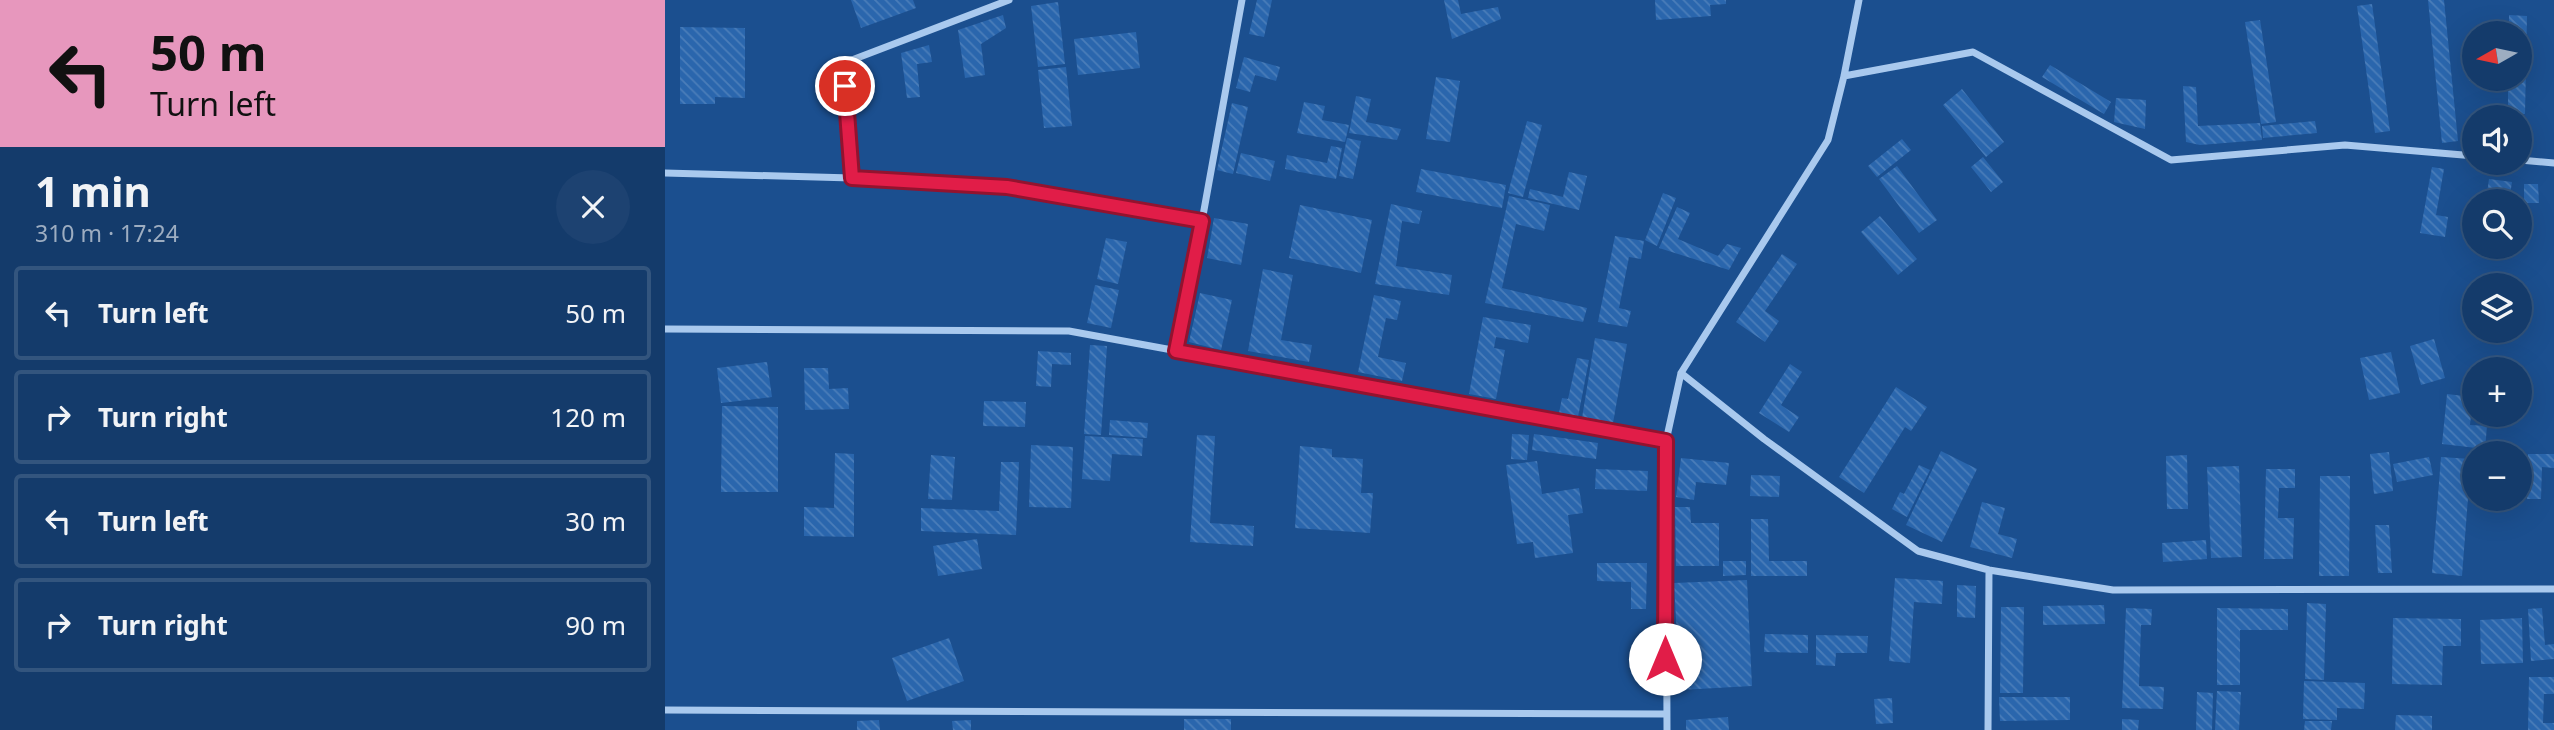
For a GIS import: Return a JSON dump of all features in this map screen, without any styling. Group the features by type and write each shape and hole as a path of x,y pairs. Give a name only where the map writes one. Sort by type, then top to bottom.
{"street":[{"path":"852,178 843,63 1009,0"},
{"path":"1176,351 1242,0"},
{"path":"1667,730 1666,441 1681,373 1828,140 1845,76 1859,0"},
{"path":"1845,76 1973,52 2171,160 2345,145 2462,155"},
{"path":"2532,161 2554,163"},
{"path":"665,173 852,178 1007,187 1202,221"},
{"path":"665,329 1069,331 1666,441"},
{"path":"1681,373 1764,439 1918,551 1989,570 2113,590 2554,589"},
{"path":"1988,730 1989,570"},
{"path":"665,710 1665,714"}],"building":[{"path":"851,0 913,0 916,8 861,28"},
{"path":"1257,0 1272,0 1264,37 1249,34"},
{"path":"1444,0 1458,0 1461,14 1498,7 1501,19 1452,39"},
{"path":"1655,0 1726,0 1726,4 1710,5 1711,16 1656,20"},
{"path":"2428,0 2444,0 2458,141 2442,143"},
{"path":"1058,2 1065,64 1038,67 1031,6"},
{"path":"2372,4 2390,131 2375,133 2357,6"},
{"path":"1003,15 1006,28 981,44 985,75 965,78 958,30"},
{"path":"2509,15 2527,16 2527,21 2509,21"},
{"path":"2260,20 2276,122 2261,124 2245,22"},
{"path":"680,27 745,28 745,98 715,97 715,104 680,104"},
{"path":"1136,32 1140,68 1078,75 1074,39"},
{"path":"929,45 932,62 917,64 920,97 907,98 901,53"},
{"path":"1244,57 1280,67 1276,81 1255,75 1250,92 1236,88"},
{"path":"2050,65 2111,102 2104,114 2042,77"},
{"path":"1066,67 1072,126 1044,128 1038,70"},
{"path":"1436,77 1460,81 1450,142 1426,139"},
{"path":"2183,86 2196,87 2198,126 2260,123 2262,140 2200,145 2186,142"},
{"path":"1962,89 2004,142 1986,157 1943,105"},
{"path":"2508,91 2525,91 2525,105 2508,105"},
{"path":"1356,96 1371,99 1366,122 1401,129 1397,140 1349,133"},
{"path":"2116,98 2146,100 2145,129 2114,122"},
{"path":"1304,102 1325,106 1322,120 1349,125 1345,142 1297,133"},
{"path":"1232,103 1248,107 1233,174 1217,170"},
{"path":"1527,121 1542,125 1523,197 1508,193"},
{"path":"2315,121 2317,133 2263,138 2262,126"},
{"path":"1347,138 1361,141 1353,179 1339,176"},
{"path":"1902,139 1911,150 1877,177 1868,166"},
{"path":"1331,146 1342,148 1336,179 1285,169 1287,155 1327,163"},
{"path":"1241,153 1275,161 1270,181 1236,173"},
{"path":"1983,157 2003,182 1991,192 1971,167"},
{"path":"1897,166 1937,220 1919,233 1879,179"},
{"path":"2432,167 2444,169 2436,215 2448,217 2445,237 2420,233"},
{"path":"1421,169 1506,185 1502,208 1416,192"},
{"path":"1569,172 1587,176 1579,210 1528,198 1530,189 1563,197"},
{"path":"2489,179 2512,182 2511,189 2488,189"},
{"path":"2524,184 2538,184 2539,203 2532,203 2532,189 2524,189"},
{"path":"1663,193 1676,198 1657,246 1645,240"},
{"path":"1509,196 1550,205 1544,231 1516,224 1502,288 1587,308 1583,322 1485,303"},
{"path":"1391,204 1422,211 1419,224 1402,221 1396,266 1452,275 1449,295 1375,284"},
{"path":"1300,205 1372,220 1361,273 1289,258"},
{"path":"1677,207 1690,213 1678,239 1718,256 1727,244 1741,248 1729,270 1659,248"},
{"path":"1880,216 1917,259 1898,275 1861,232"},
{"path":"1214,218 1248,224 1241,265 1207,258"},
{"path":"1615,236 1644,241 1641,259 1629,257 1619,308 1631,311 1627,327 1598,322"},
{"path":"1106,238 1127,242 1118,284 1097,279"},
{"path":"1782,254 1797,264 1765,311 1779,321 1765,342 1736,322"},
{"path":"1263,269 1293,275 1281,340 1312,345 1309,362 1248,351"},
{"path":"1095,285 1119,290 1111,328 1087,323"},
{"path":"1200,293 1232,300 1221,350 1189,342"},
{"path":"1374,295 1401,301 1397,320 1386,318 1378,357 1406,363 1402,381 1358,372"},
{"path":"1483,317 1531,325 1528,343 1496,337 1494,348 1505,350 1496,399 1469,394"},
{"path":"1595,338 1627,344 1613,423 1582,418"},
{"path":"2434,339 2445,378 2421,385 2410,346"},
{"path":"1090,345 1107,346 1101,435 1084,434"},
{"path":"1038,351 1071,353 1071,365 1052,364 1051,387 1036,386"},
{"path":"2391,352 2400,393 2369,400 2360,358"},
{"path":"1577,358 1589,360 1578,417 1559,413 1562,398 1568,399"},
{"path":"767,362 772,397 721,403 717,368"},
{"path":"1790,364 1802,372 1781,405 1799,417 1789,432 1759,413"},
{"path":"804,368 828,368 829,389 848,388 849,409 805,410"},
{"path":"1896,387 1927,407 1911,431 1905,427 1864,493 1839,477"},
{"path":"2447,394 2462,396 2462,427 2487,427 2486,441 2462,441 2462,446 2442,444"},
{"path":"984,401 1026,402 1025,427 983,426"},
{"path":"722,406 778,407 778,492 721,492"},
{"path":"1110,420 1148,423 1147,438 1109,435"},
{"path":"1512,434 1529,435 1527,460 1511,459"},
{"path":"1534,434 1598,443 1596,459 1532,450"},
{"path":"1197,435 1215,436 1210,523 1254,526 1253,546 1190,542"},
{"path":"1085,436 1143,439 1142,456 1112,454 1110,481 1082,479"},
{"path":"1031,445 1073,447 1071,508 1029,507"},
{"path":"1300,446 1332,449 1332,457 1363,459 1361,493 1373,493 1370,533 1295,528"},
{"path":"1941,451 1977,469 1942,542 1906,525"},
{"path":"2389,452 2393,491 2374,494 2370,454"},
{"path":"835,453 854,454 854,537 804,536 804,507 834,508"},
{"path":"2532,454 2554,454 2554,468 2542,467 2541,499 2532,499"},
{"path":"931,455 955,457 952,500 928,499"},
{"path":"2187,455 2188,509 2167,509 2166,456"},
{"path":"2429,457 2433,475 2397,482 2393,464"},
{"path":"2441,457 2462,458 2462,511 2467,511 2462,576 2432,573"},
{"path":"1681,458 1729,463 1726,485 1696,482 1694,500 1676,497"},
{"path":"1537,461 1542,494 1579,488 1583,513 1568,515 1573,553 1535,558 1533,542 1517,544 1506,465"},
{"path":"1001,462 1019,462 1016,535 921,531 921,508 999,511"},
{"path":"1919,465 1930,470 1907,517 1892,509 1900,492 1904,494"},
{"path":"2239,466 2242,557 2211,558 2207,467"},
{"path":"1596,469 1648,471 1647,491 1595,489"},
{"path":"2266,469 2295,469 2295,488 2279,488 2278,518 2294,518 2293,559 2264,559"},
{"path":"1751,475 1780,476 1779,497 1750,496"},
{"path":"2320,476 2350,476 2349,576 2319,576"},
{"path":"1982,502 2005,508 1998,534 2017,539 2012,558 1970,547"},
{"path":"1675,507 1690,507 1691,523 1719,523 1719,566 1676,566"},
{"path":"1751,519 1768,519 1769,561 1807,561 1807,576 1751,576"},
{"path":"2375,525 2389,525 2392,573 2378,573"},
{"path":"977,539 982,569 938,576 933,546"},
{"path":"2206,540 2207,559 2163,562 2162,543"},
{"path":"1723,561 1746,561 1746,575 1723,576"},
{"path":"1597,563 1647,563 1646,609 1631,609 1631,582 1597,581"},
{"path":"1895,578 1943,581 1942,604 1914,602 1910,663 1889,661"},
{"path":"1747,580 1752,686 1680,690 1674,583"},
{"path":"1957,585 1976,586 1975,618 1957,617"},
{"path":"2307,603 2326,604 2324,680 2305,679"},
{"path":"2104,605 2105,624 2043,625 2043,606"},
{"path":"2001,607 2024,607 2023,693 2000,693"},
{"path":"2126,608 2152,609 2151,625 2141,625 2139,686 2164,687 2163,709 2122,708"},
{"path":"2217,608 2288,609 2288,630 2240,630 2240,685 2217,685"},
{"path":"2542,608 2545,645 2554,644 2554,659 2531,661 2528,609"},
{"path":"2393,618 2461,619 2461,646 2443,646 2442,685 2392,684"},
{"path":"2522,618 2523,663 2481,664 2480,620"},
{"path":"1765,634 1808,635 1808,653 1764,652"},
{"path":"1816,635 1868,636 1867,653 1836,653 1835,666 1816,665"},
{"path":"949,638 964,681 907,701 892,658"},
{"path":"2529,677 2554,677 2554,694 2544,694 2543,723 2554,723 2554,730 2528,730"},
{"path":"2304,681 2365,683 2364,709 2337,708 2337,720 2303,719"},
{"path":"2217,691 2241,692 2239,730 2215,730"},
{"path":"2197,692 2213,693 2212,730 2196,730"},
{"path":"1999,697 2070,697 2070,720 2000,721"},
{"path":"1892,698 1893,723 1876,724 1874,699"},
{"path":"2396,715 2432,716 2432,730 2395,730"},
{"path":"1728,717 1729,730 1686,730 1686,720"},
{"path":"1184,719 1231,719 1231,730 1184,730"},
{"path":"2122,719 2139,720 2138,730 2122,730"},
{"path":"879,720 880,730 857,730 857,721"},
{"path":"971,720 971,730 953,730 952,721"},
{"path":"2305,721 2332,721 2331,730 2304,730"}],"route":[{"path":"845,86 852,178 1007,187 1202,221 1176,351 1666,441 1665,659"}]}
